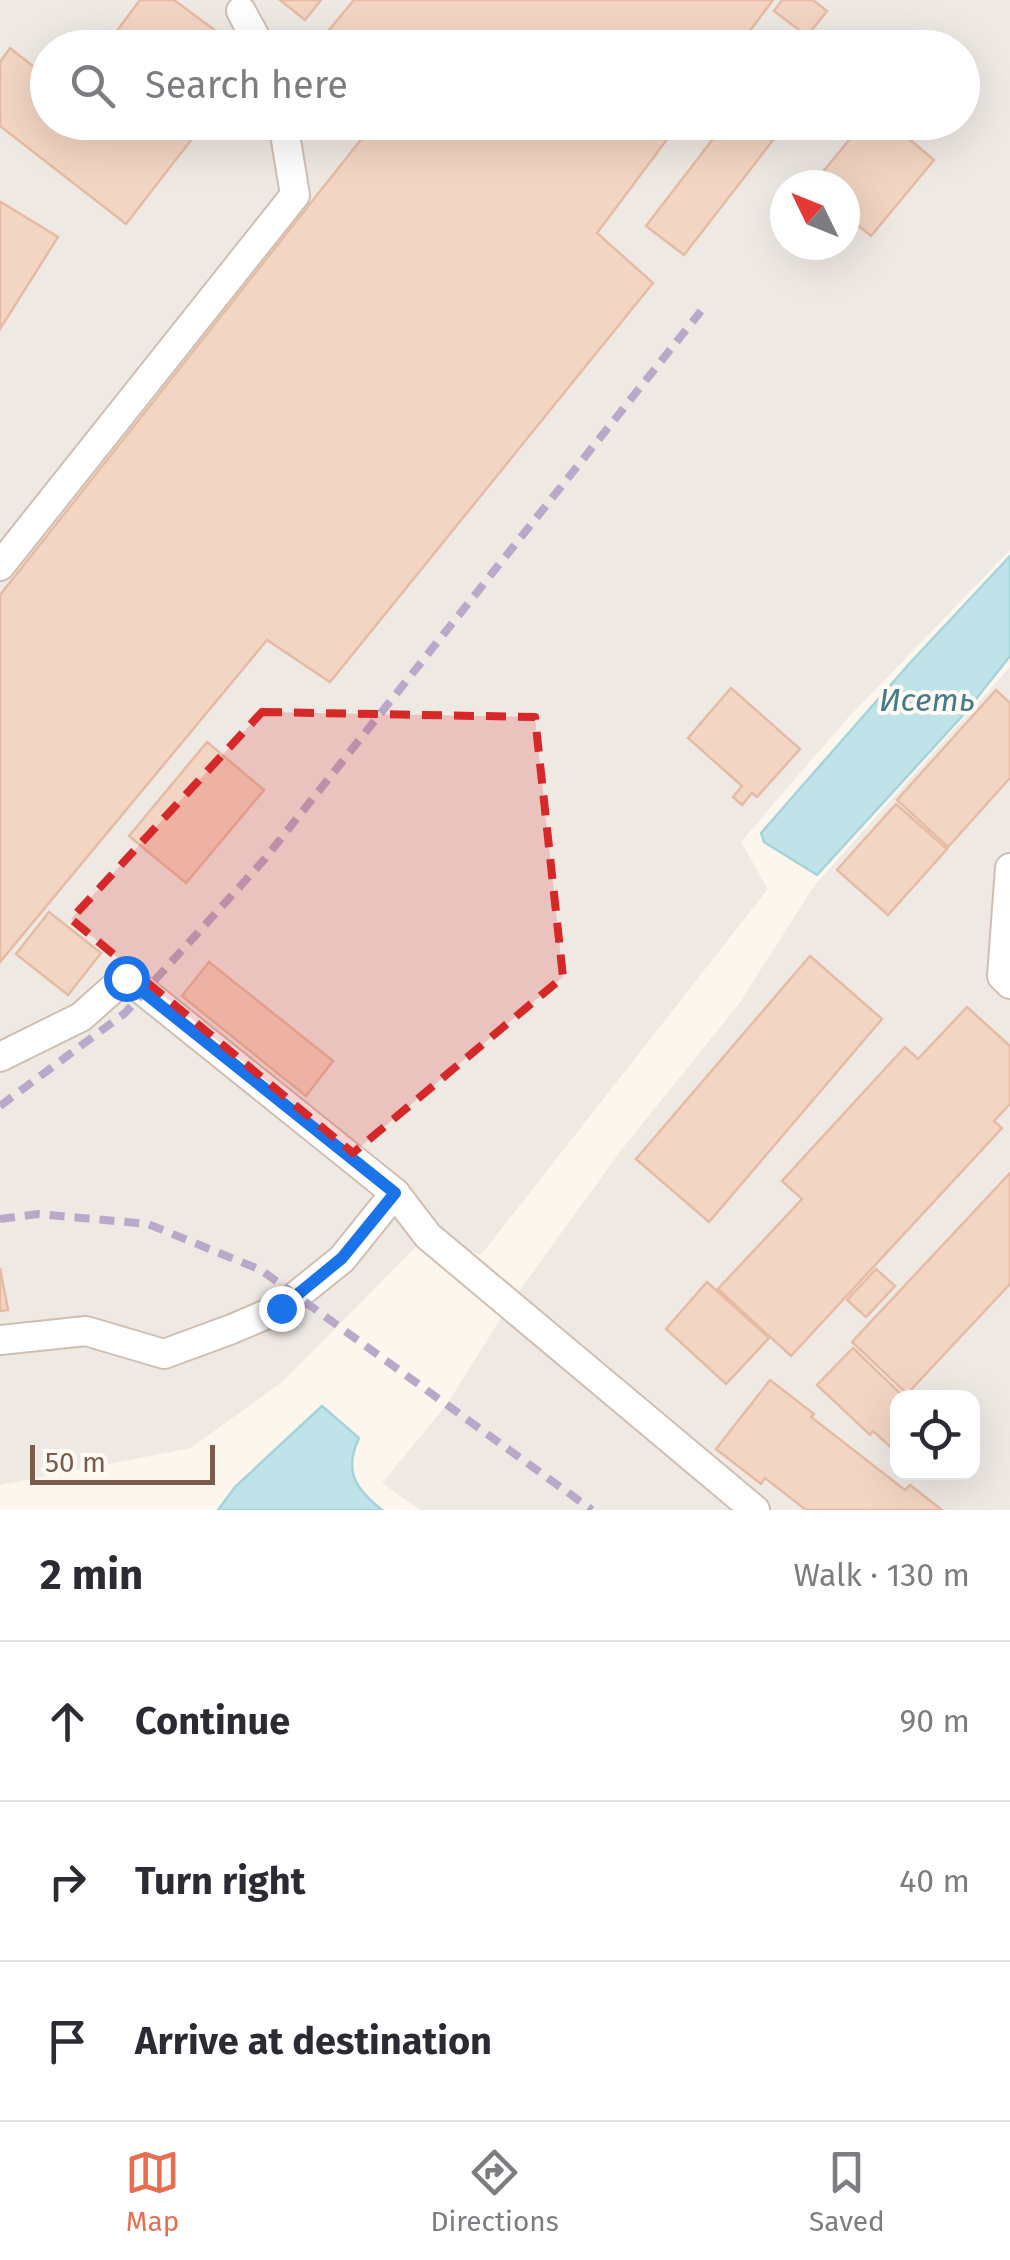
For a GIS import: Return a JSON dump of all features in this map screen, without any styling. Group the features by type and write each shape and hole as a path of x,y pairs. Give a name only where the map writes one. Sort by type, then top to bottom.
{"lane":[{"path":"241,11 251,30"},
{"path":"0,566 296,195 285,140"},
{"path":"1010,868 1002,976 1010,984"},
{"path":"0,1057 82,1017 126,978 395,1193 428,1236 755,1510"},
{"path":"0,1340 86,1331 164,1354 232,1330 281,1308 342,1258 395,1193"}],"highlighted area":[{"path":"262,712 535,717 563,977 353,1153 71,919"}],"shaded area":[{"path":"0,0 1010,0 1010,550 845,721 741,842 768,889 481,1255 427,1236 282,1382 191,1448 0,1485"},
{"path":"1010,667 1010,1510 420,1510 382,1483 448,1403 509,1305 622,1149 738,1005 814,886"}],"water":[{"name":"Исеть","path":"1010,556 1010,656 965,713 817,875 764,842 761,833"},
{"path":"322,1406 359,1438 352,1460 354,1478 364,1494 382,1510 218,1510 235,1487"}],"building":[{"path":"140,0 174,0 214,30 118,30"},
{"path":"280,0 321,0 305,20"},
{"path":"354,0 773,0 750,30 329,30"},
{"path":"782,0 813,0 827,11 812,30 799,30 774,11"},
{"path":"10,48 30,64 30,140 191,140 126,224 0,126 0,62"},
{"path":"361,140 667,140 597,233 653,283 330,682 267,640 0,962 0,595"},
{"path":"712,140 773,140 684,255 646,226"},
{"path":"849,140 910,140 934,160 871,236 860,227 860,170 824,170"},
{"path":"0,204 58,237 0,329"},
{"path":"731,688 800,749 757,797 752,793 742,805 733,797 742,786 688,738"},
{"path":"996,690 1010,703 1010,778 948,847 897,800"},
{"path":"207,742 264,790 186,883 129,836"},
{"path":"896,804 947,849 888,915 837,870"},
{"path":"49,912 101,953 68,995 16,954"},
{"path":"810,956 882,1019 709,1222 636,1159"},
{"path":"209,962 333,1061 306,1096 182,996"},
{"path":"967,1007 1010,1046 1010,1104 994,1121 1002,1128 791,1356 718,1289 802,1199 782,1181 905,1047 918,1059"},
{"path":"1010,1173 1010,1284 911,1390 903,1390 852,1342"},
{"path":"0,1268 8,1310 0,1311"},
{"path":"876,1269 895,1286 866,1317 847,1300"},
{"path":"707,1282 769,1338 726,1384 666,1329"},
{"path":"853,1348 897,1390 890,1390 890,1447 873,1431 870,1435 817,1385"},
{"path":"770,1380 890,1480 905,1490 910,1485 942,1510 806,1510 765,1478 761,1484 716,1449"}],"railway":[{"path":"0,1106 125,1013 263,861 701,311"},
{"path":"0,1219 38,1214 148,1224 261,1270 592,1510"}],"route":[{"path":"126,978 395,1193 342,1258 281,1308"}]}
